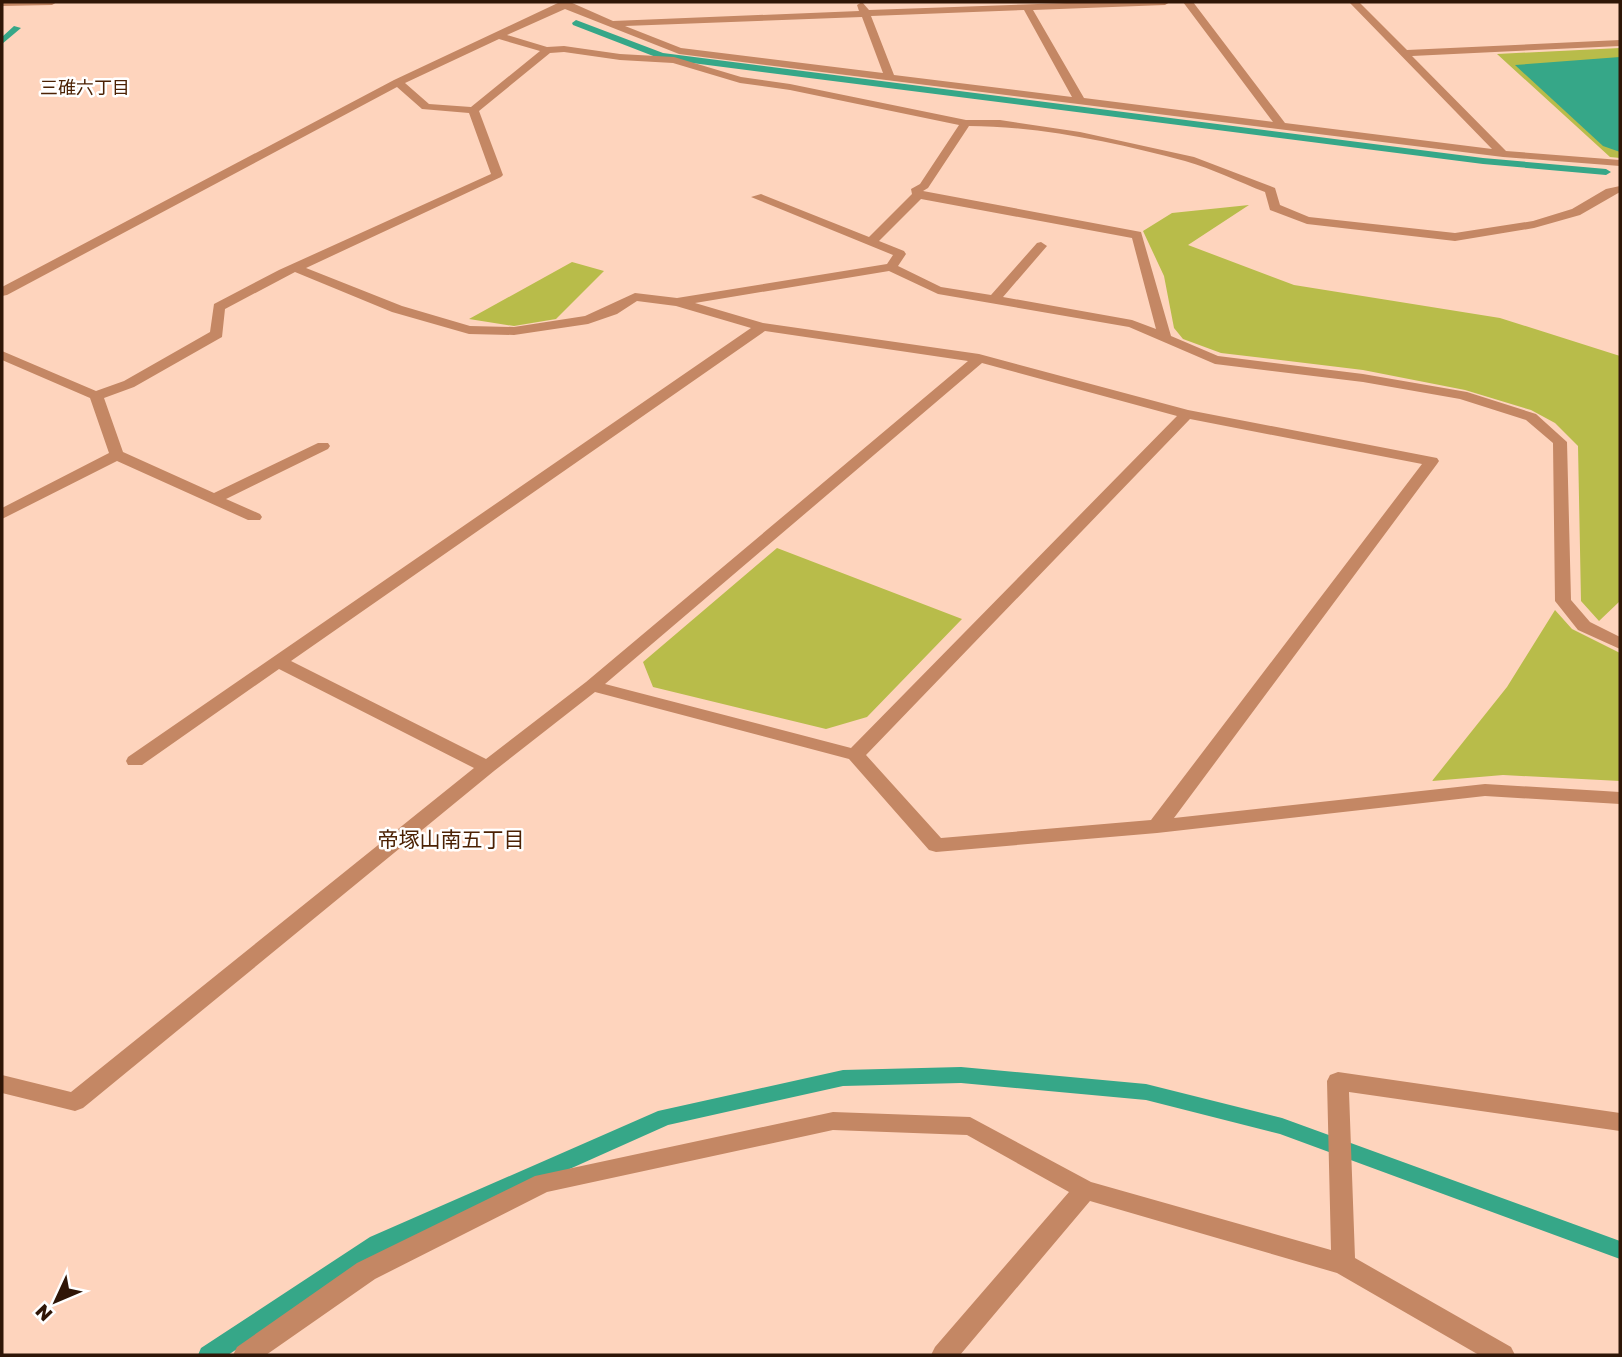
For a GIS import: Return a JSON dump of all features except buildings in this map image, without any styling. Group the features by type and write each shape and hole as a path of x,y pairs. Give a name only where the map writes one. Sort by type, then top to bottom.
{"street":[{"path":"2,3 52,2"},
{"path":"861,2 890,78"},
{"path":"608,23 1165,2"},
{"path":"1188,2 1282,127"},
{"path":"1354,2 1503,154"},
{"path":"2,278 8,289 398,82 565,3 677,55 740,80 790,87 965,123 1000,123 1080,135 1190,159 1271,190 1274,207 1307,220 1430,236 1478,235 1576,212 1610,191 1620,189"},
{"path":"1027,7 1081,103"},
{"path":"499,36 547,50 564,49 620,57 677,55 890,78 1503,154 1620,163"},
{"path":"1404,53 1620,43"},
{"path":"398,82 426,107 473,110 547,50"},
{"path":"2,355 96,396 129,384 217,334 219,307 284,273 298,269 497,175 473,110"},
{"path":"918,195 917,189 924,186 965,123"},
{"path":"871,243 918,195"},
{"path":"918,195 1137,235 1164,338"},
{"path":"757,197 900,254 891,267"},
{"path":"993,301 1041,246"},
{"path":"677,302 891,267 938,290 1132,324 1215,359 1363,378 1462,395 1531,417 1560,442 1563,601 1584,626 1620,644"},
{"path":"298,269 397,309 469,330 514,331 588,320 612,311 635,297 677,302 762,327 979,359 1188,414 1432,461 1157,826"},
{"path":"135,761 762,327"},
{"path":"2,1084 75,1101 487,767 592,686 979,359"},
{"path":"96,396 117,455 254,517"},
{"path":"855,755 1188,414"},
{"path":"216,498 323,446"},
{"path":"2,514 117,455"},
{"path":"278,662 487,767"},
{"path":"592,686 855,755 936,845 1157,826 1485,790 1620,798"},
{"path":"1343,1264 1338,1081 1620,1122"},
{"path":"246,1355 366,1271 543,1184 833,1121 970,1126 1085,1190 1343,1264 1502,1355"},
{"path":"944,1355 1085,1190"}],"shaded area":[{"path":"1620,48 1620,158 1610,157 1497,54"},
{"path":"1249,205 1188,245 1294,285 1500,318 1620,356 1620,601 1599,621 1581,601 1578,446 1555,423 1531,410 1465,390 1363,370 1221,353 1183,339 1174,328 1164,276 1143,231 1172,213"},
{"path":"572,262 604,271 556,319 514,326 469,319"},
{"path":"777,548 962,619 867,717 826,729 653,687 643,662"},
{"path":"1555,610 1572,629 1620,653 1620,781 1503,775 1432,781 1507,687"}],"water":[{"path":"1620,57 1620,152 1603,146 1515,65"}],"waterway":[{"path":"576,23 661,56 1483,161 1606,172"},
{"path":"2,41 17,28"},
{"path":"209,1355 378,1244 665,1117 843,1078 961,1075 1146,1092 1282,1126 1620,1250"}],"district":[{"name":"三碓六丁目","path":"85,87"},
{"name":"帝塚山南五丁目","path":"451,839"}]}
